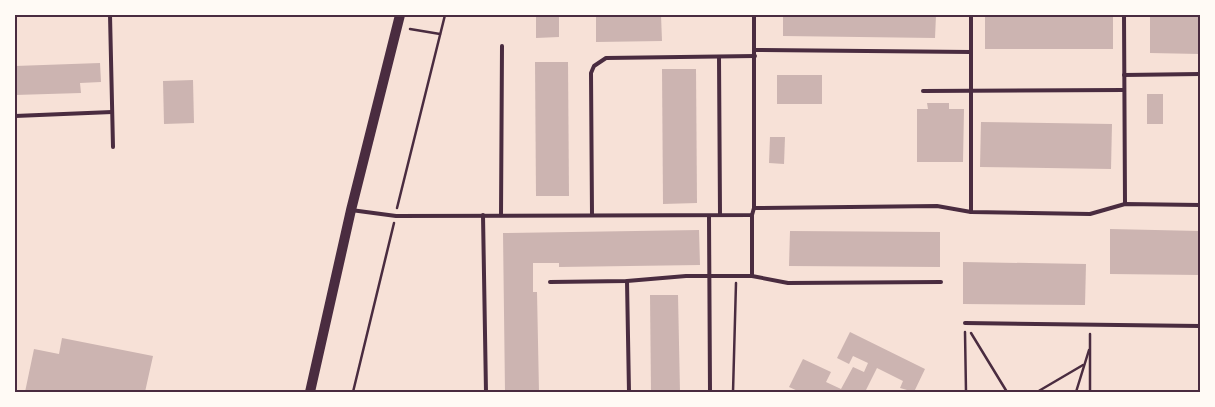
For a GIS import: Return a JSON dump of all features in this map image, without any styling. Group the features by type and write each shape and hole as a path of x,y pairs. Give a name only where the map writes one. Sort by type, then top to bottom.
{"main road":[{"path":"310,392 351,210 400,15"}],"lane":[{"path":"110,15 113,147"},
{"path":"752,276 754,15"},
{"path":"971,15 971,212"},
{"path":"1124,15 1125,204"},
{"path":"502,46 502,215"},
{"path":"755,50 971,52"},
{"path":"592,215 591,74 594,66 606,58 755,56"},
{"path":"719,57 720,215"},
{"path":"1124,74 1200,74"},
{"path":"923,91 1124,90"},
{"path":"15,116 112,112"},
{"path":"754,208 937,206 971,212 1090,214 1125,204 1200,205"},
{"path":"351,210 396,216 752,216"},
{"path":"483,215 486,392"},
{"path":"709,216 710,392"},
{"path":"550,282 627,281 686,276 752,276 788,283 940,282"},
{"path":"627,281 629,392"},
{"path":"965,323 1200,326"}],"path":[{"path":"353,392 445,15"},
{"path":"733,392 736,279"},
{"path":"965,323 966,392"},
{"path":"965,323 1007,392"},
{"path":"1090,325 1090,392"},
{"path":"1076,392 1090,346"},
{"path":"1036,392 1083,365"}],"building":[{"path":"536,15 559,15 559,37 536,38"},
{"path":"596,15 661,15 662,41 596,42"},
{"path":"783,15 936,15 935,38 783,36"},
{"path":"985,15 1113,15 1113,49 985,49"},
{"path":"1150,15 1200,15 1200,54 1150,53"},
{"path":"535,62 568,62 569,196 536,196"},
{"path":"100,63 101,82 80,83 81,93 15,95 15,66"},
{"path":"662,69 696,69 697,203 663,204"},
{"path":"777,75 822,75 822,104 777,104"},
{"path":"193,80 194,123 164,124 163,81"},
{"path":"1147,94 1163,94 1163,124 1147,124"},
{"path":"927,103 949,103 949,109 964,109 963,162 917,162 917,109 928,109"},
{"path":"981,122 1112,124 1111,169 980,167"},
{"path":"770,137 785,137 784,164 769,163"},
{"path":"1110,229 1200,231 1200,275 1110,274"},
{"path":"699,230 700,265 559,267 559,263 533,263 533,292 537,292 539,392 505,392 503,233"},
{"path":"790,231 940,232 940,267 789,266"},
{"path":"963,262 1086,264 1085,305 963,304"},
{"path":"650,295 678,295 680,392 651,392"},
{"path":"850,332 925,369 914,392 900,388 903,381 877,368 865,392 800,392 789,387 803,359 831,372 826,382 841,389 853,367 864,372 868,363 853,356 849,364 837,358"},
{"path":"62,338 153,356 145,392 25,392 34,349 59,354"}]}
